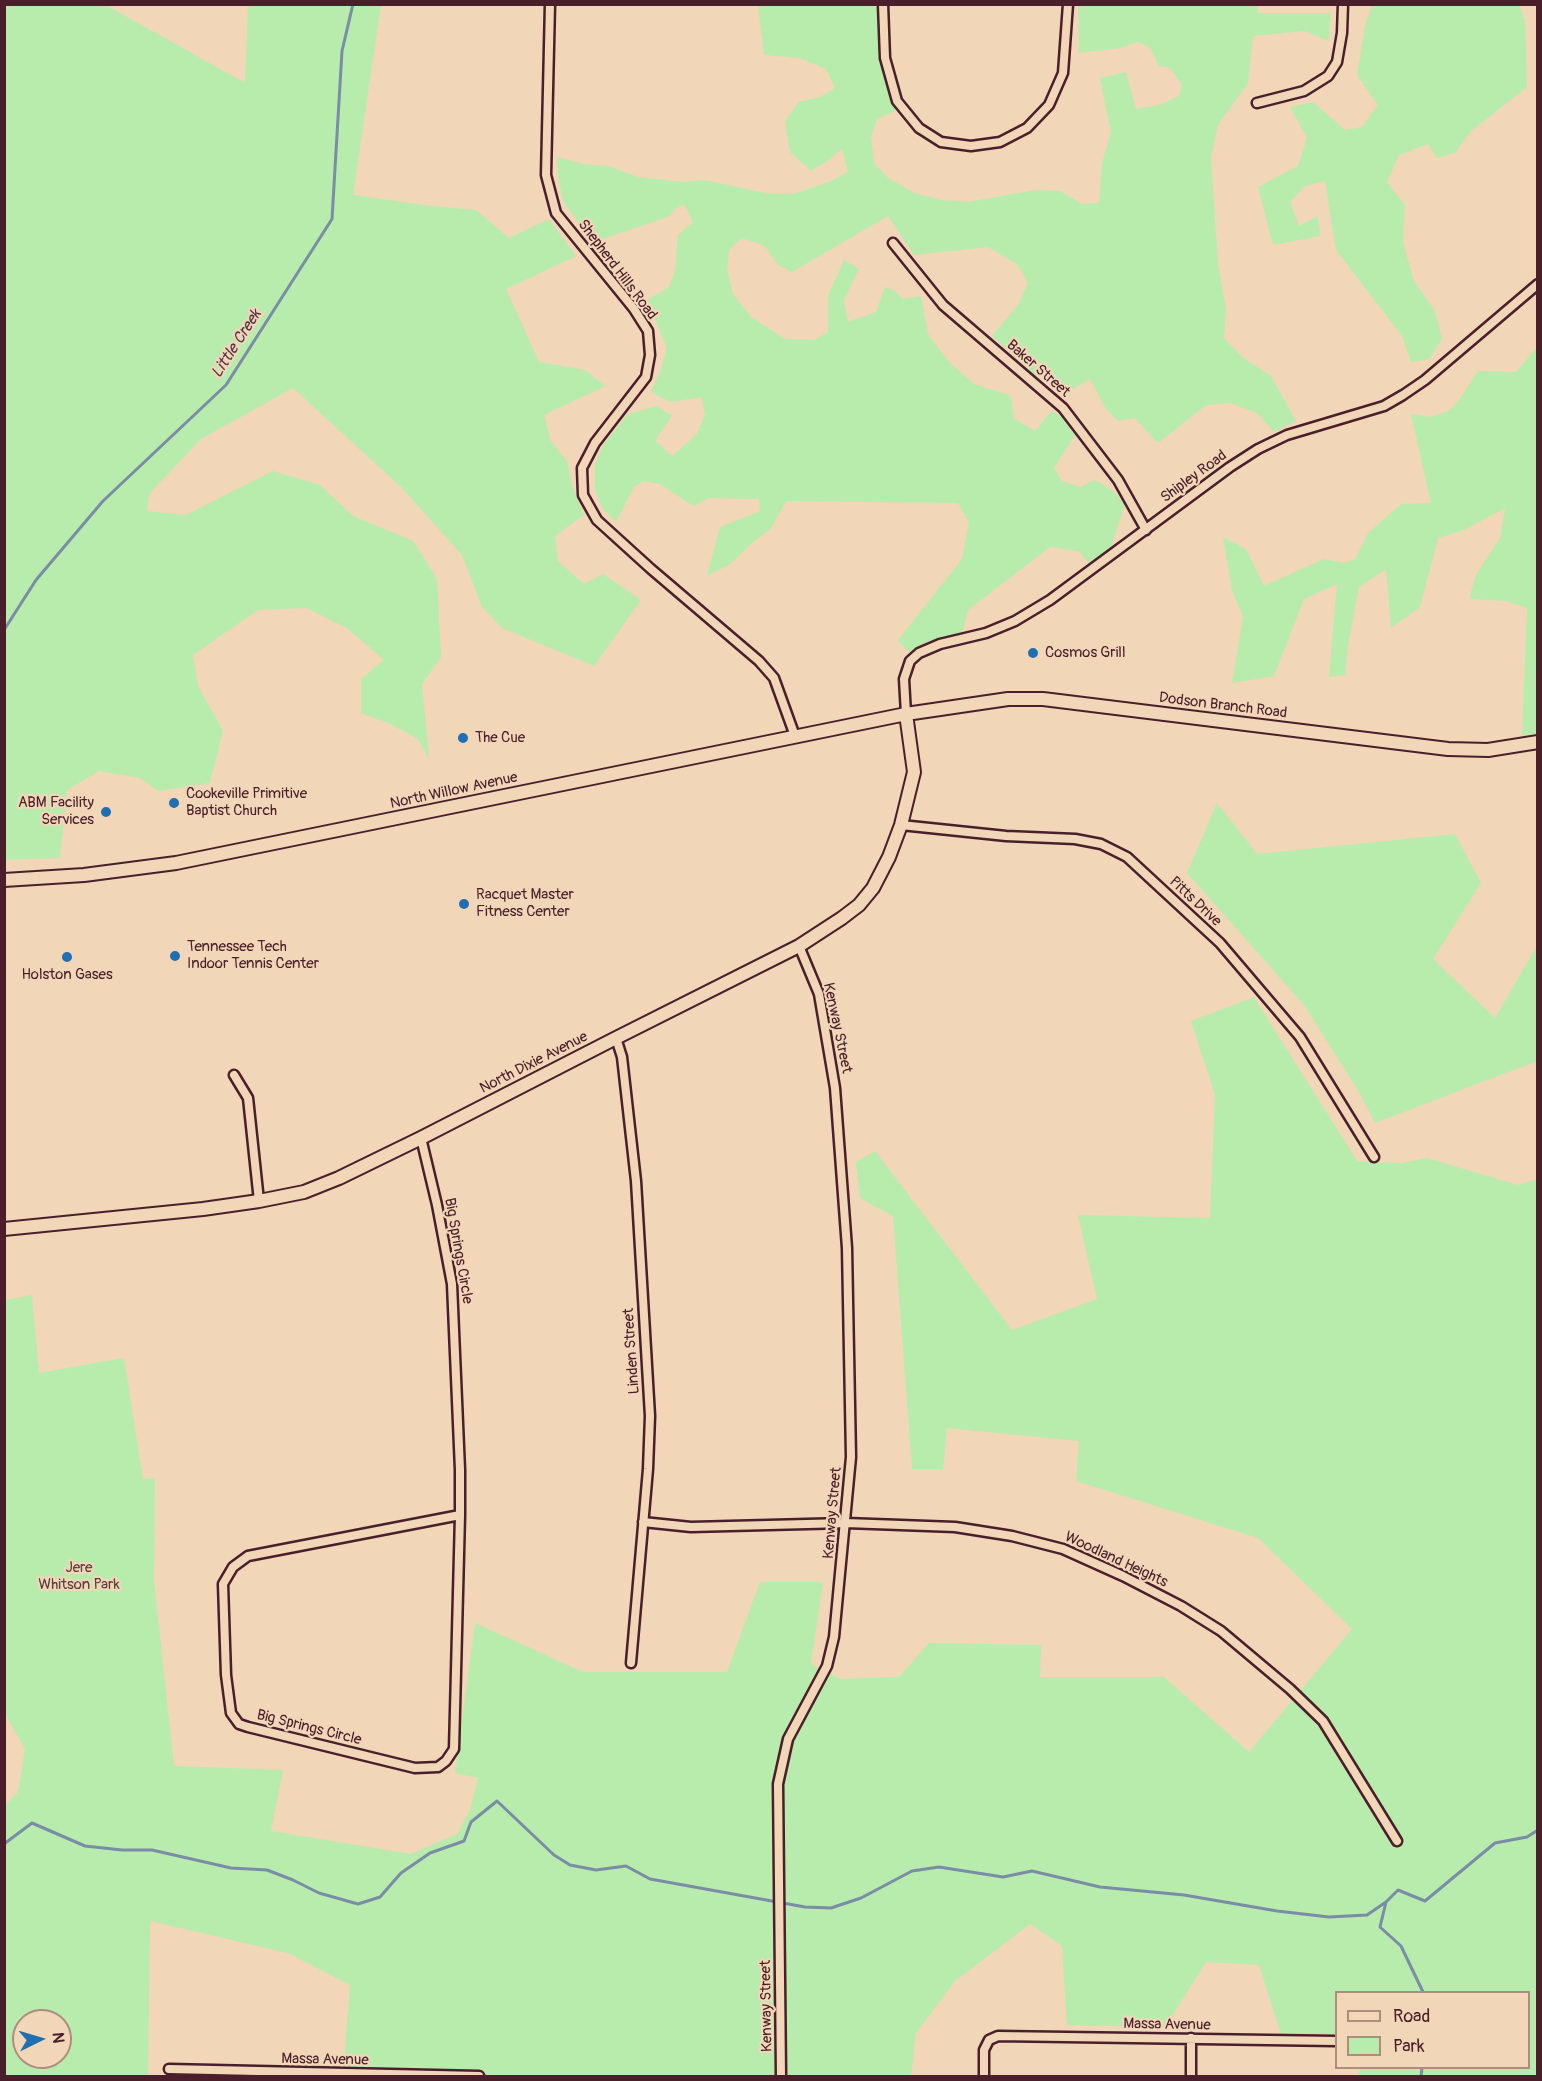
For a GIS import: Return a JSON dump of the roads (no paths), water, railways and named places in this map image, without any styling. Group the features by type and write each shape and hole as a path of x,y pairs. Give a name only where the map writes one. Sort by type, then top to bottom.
{"main road":[{"name":"Dodson Branch Road","path":"906,714 1008,699 1043,699 1448,749 1488,750 1538,742"},
{"name":"North Willow Avenue","path":"4,880 84,875 176,863 906,714"},
{"name":"North Dixie Avenue","path":"4,1228 203,1209 304,1192 339,1178 421,1138 799,946 859,904 873,888 889,857 901,825 914,772 906,714"}],"street":[{"name":"Shepherd Hills Road","path":"550,4 546,175 553,203 556,213 634,309 648,331 650,355 646,377 595,443 582,468 583,495 597,520 759,661 774,678 795,736"},
{"path":"883,4 885,58 897,101 919,128 941,142 971,146 1000,142 1026,128 1049,105 1063,73 1068,4"},
{"path":"1257,103 1304,91 1328,76 1337,62 1342,33 1343,4"},
{"name":"Baker Street","path":"893,243 943,305 1063,408 1118,480 1146,530"},
{"name":"Shipley Road","path":"906,714 904,679 910,661 919,652 940,644 986,633 1015,621 1050,600 1230,467 1258,449 1287,435 1384,406 1403,395 1425,380 1538,284"},
{"name":"Pitts Drive","path":"901,825 1006,837 1075,838 1101,844 1127,857 1220,943 1300,1037 1374,1157"},
{"name":"Kenway Street","path":"781,2076 778,1784 788,1739 827,1666 834,1637 846,1523 852,1400 847,1248 835,1088 819,994 799,946"},
{"name":"Linden Street","path":"616,1038 622,1058 636,1181 650,1416 631,1663"},
{"path":"234,1075 248,1098 259,1201"},
{"name":"Big Springs Circle","path":"421,1138 452,1284 460,1470 460,1515 454,1749 446,1761 438,1767 415,1768 239,1724 231,1713 226,1675 223,1584 233,1567 248,1556 460,1515"},
{"name":"Woodland Heights","path":"643,1522 691,1527 846,1523 956,1527 1030,1540 1063,1549 1181,1605 1221,1631 1290,1689 1323,1721 1397,1841"},
{"name":"Massa Avenue","path":"984,2076 984,2050 989,2040 998,2036 1335,2041"},
{"path":"1191,2038 1191,2076"},
{"name":"Massa Avenue","path":"169,2069 479,2076"}],"waterway":[{"name":"Little Creek","path":"4,630 36,580 103,501 226,385 332,219 342,51 353,4"},
{"path":"4,1844 32,1823 85,1846 152,1850 231,1868 267,1870 319,1893 358,1904 380,1897 401,1873 430,1853 464,1841 471,1822 497,1801 554,1855 570,1865 596,1870 626,1866 650,1879 805,1907 831,1908 861,1898 912,1871 939,1867 1003,1877 1032,1871 1100,1887 1184,1895 1277,1911 1329,1917 1367,1915 1386,1902"},
{"path":"1423,1991 1401,1946 1380,1927 1386,1902 1398,1890 1425,1901 1495,1843 1527,1837 1538,1830"},
{"path":"1421,2076 1422,2069"}],"place":[{"name":"Cosmos Grill","path":"1033,653"},
{"name":"The Cue","path":"463,738"},
{"name":"Cookeville Primitive Baptist Church","path":"174,803"},
{"name":"ABM Facility Services","path":"106,812"},
{"name":"Racquet Master Fitness Center","path":"464,904"},
{"name":"Tennessee Tech Indoor Tennis Center","path":"175,956"},
{"name":"Holston Gases","path":"67,957"}],"park label":[{"name":"Jere Whitson Park","path":"79,1576"}]}
